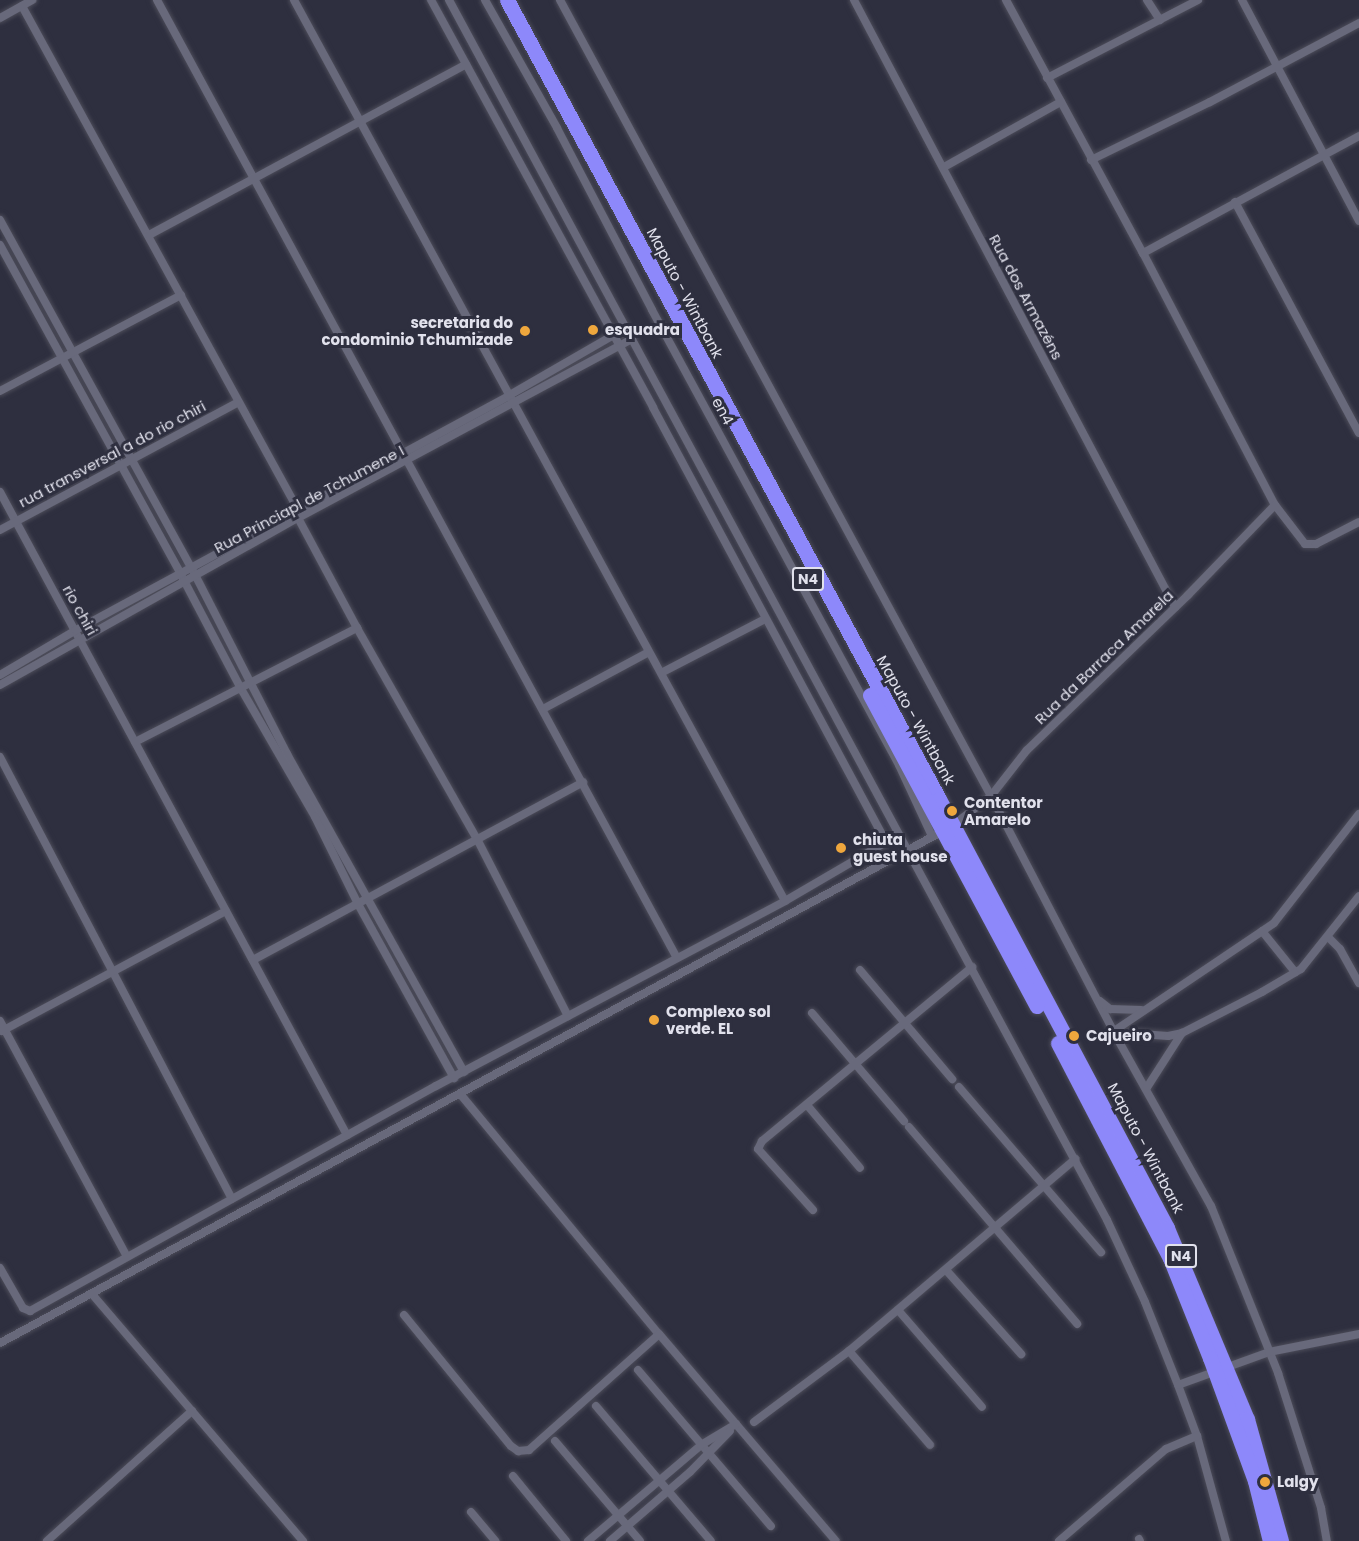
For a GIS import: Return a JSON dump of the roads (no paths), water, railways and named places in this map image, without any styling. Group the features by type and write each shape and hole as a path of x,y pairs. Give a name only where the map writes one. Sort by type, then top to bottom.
{"highway":[{"name":"Maputo - Wintbank","path":"497,0 943,831 1167,1228 1221,1369 1252,1436 1281,1541"},
{"name":"Maputo - Wintbank","path":"507,0 943,831"},
{"name":"Maputo - Wintbank","path":"1221,1369 1255,1481 1270,1541"}],"street":[{"path":"0,18 32,0"},
{"path":"157,0 252,179 583,782 676,958"},
{"path":"294,0 785,901"},
{"path":"0,1268 23,1308 30,1311 347,1135 785,901 886,842 614,334 431,0"},
{"path":"449,0 1075,1159 1145,1302 1178,1385 1197,1436 1226,1541"},
{"name":"en4","path":"485,0 557,128 652,310 899,765 943,831"},
{"path":"560,0 991,796 1115,1034 1211,1206 1269,1352 1321,1508 1327,1541"},
{"name":"Rua dos Armazéns","path":"854,0 1175,607"},
{"path":"1006,0 1143,253 1275,506 1305,544 1316,544 1359,522"},
{"path":"1147,0 1160,20"},
{"path":"1047,78 1198,0"},
{"path":"1242,0 1359,221"},
{"path":"22,6 181,295 357,628 477,839 568,1016"},
{"path":"1091,160 1277,67 1359,23"},
{"path":"148,236 466,64"},
{"path":"944,167 1061,102"},
{"path":"1143,253 1359,136"},
{"path":"1235,202 1359,433"},
{"path":"0,220 196,576 250,682 464,1072"},
{"path":"0,245 121,464 240,687 315,817 358,904 453,1078"},
{"path":"0,391 181,295"},
{"name":"Rua Princiapl de Tchumene I","path":"0,685 182,577 191,567 407,461 626,328"},
{"name":"Rua Princiapl de Tchumene I","path":"0,675 76,630 182,577 196,576 402,452 632,339"},
{"name":"rua transversal a do rio chiri","path":"0,530 237,403"},
{"name":"rio chiri","path":"0,492 347,1135"},
{"name":"Rua da Barraca Amarela","path":"0,1343 461,1095 943,831 991,796 1027,750 1175,607 1275,506"},
{"path":"661,673 765,619"},
{"path":"135,742 357,628"},
{"path":"543,709 649,652"},
{"path":"0,757 231,1198"},
{"path":"253,960 583,782"},
{"path":"1115,1034 1143,1010 1274,923 1359,814"},
{"path":"1115,1034 1167,1036 1182,1033 1235,1008 1295,972 1328,937 1359,896"},
{"path":"2,1030 226,910"},
{"path":"1262,931 1295,972"},
{"path":"1328,937 1340,949 1359,983"},
{"path":"813,1210 758,1149 762,1141 972,967"},
{"path":"860,970 952,1079"},
{"path":"1096,997 1110,1009 1143,1010"},
{"path":"813,1013 1077,1324"},
{"path":"0,1021 2,1030 127,1257"},
{"path":"1146,1089 1182,1033"},
{"path":"959,1087 1101,1252"},
{"path":"461,1095 659,1334 837,1541"},
{"path":"807,1105 860,1168"},
{"path":"754,1422 849,1351 997,1228 1075,1159"},
{"path":"946,1270 1021,1354"},
{"path":"92,1294 303,1541"},
{"path":"898,1310 982,1407"},
{"path":"404,1315 511,1446 518,1451 529,1450 659,1334"},
{"path":"1178,1385 1269,1352 1359,1334"},
{"path":"849,1351 930,1445"},
{"path":"638,1370 771,1526"},
{"path":"596,1406 711,1541"},
{"path":"47,1541 192,1411"},
{"path":"588,1541 701,1445 736,1424"},
{"path":"610,1541 708,1454 736,1424"},
{"path":"1059,1541 1166,1449 1197,1436"},
{"path":"555,1441 640,1541"},
{"path":"513,1476 566,1541"},
{"path":"471,1512 495,1541"}],"place":[{"name":"esquadra","path":"593,330"},
{"name":"secretaria do condominio Tchumizade","path":"525,331"},
{"name":"Contentor Amarelo","path":"952,811"},
{"name":"chiuta guest house","path":"841,848"},
{"name":"Complexo sol verde. EL","path":"654,1020"},
{"name":"Cajueiro","path":"1074,1036"},
{"name":"Lalgy","path":"1265,1482"}]}
